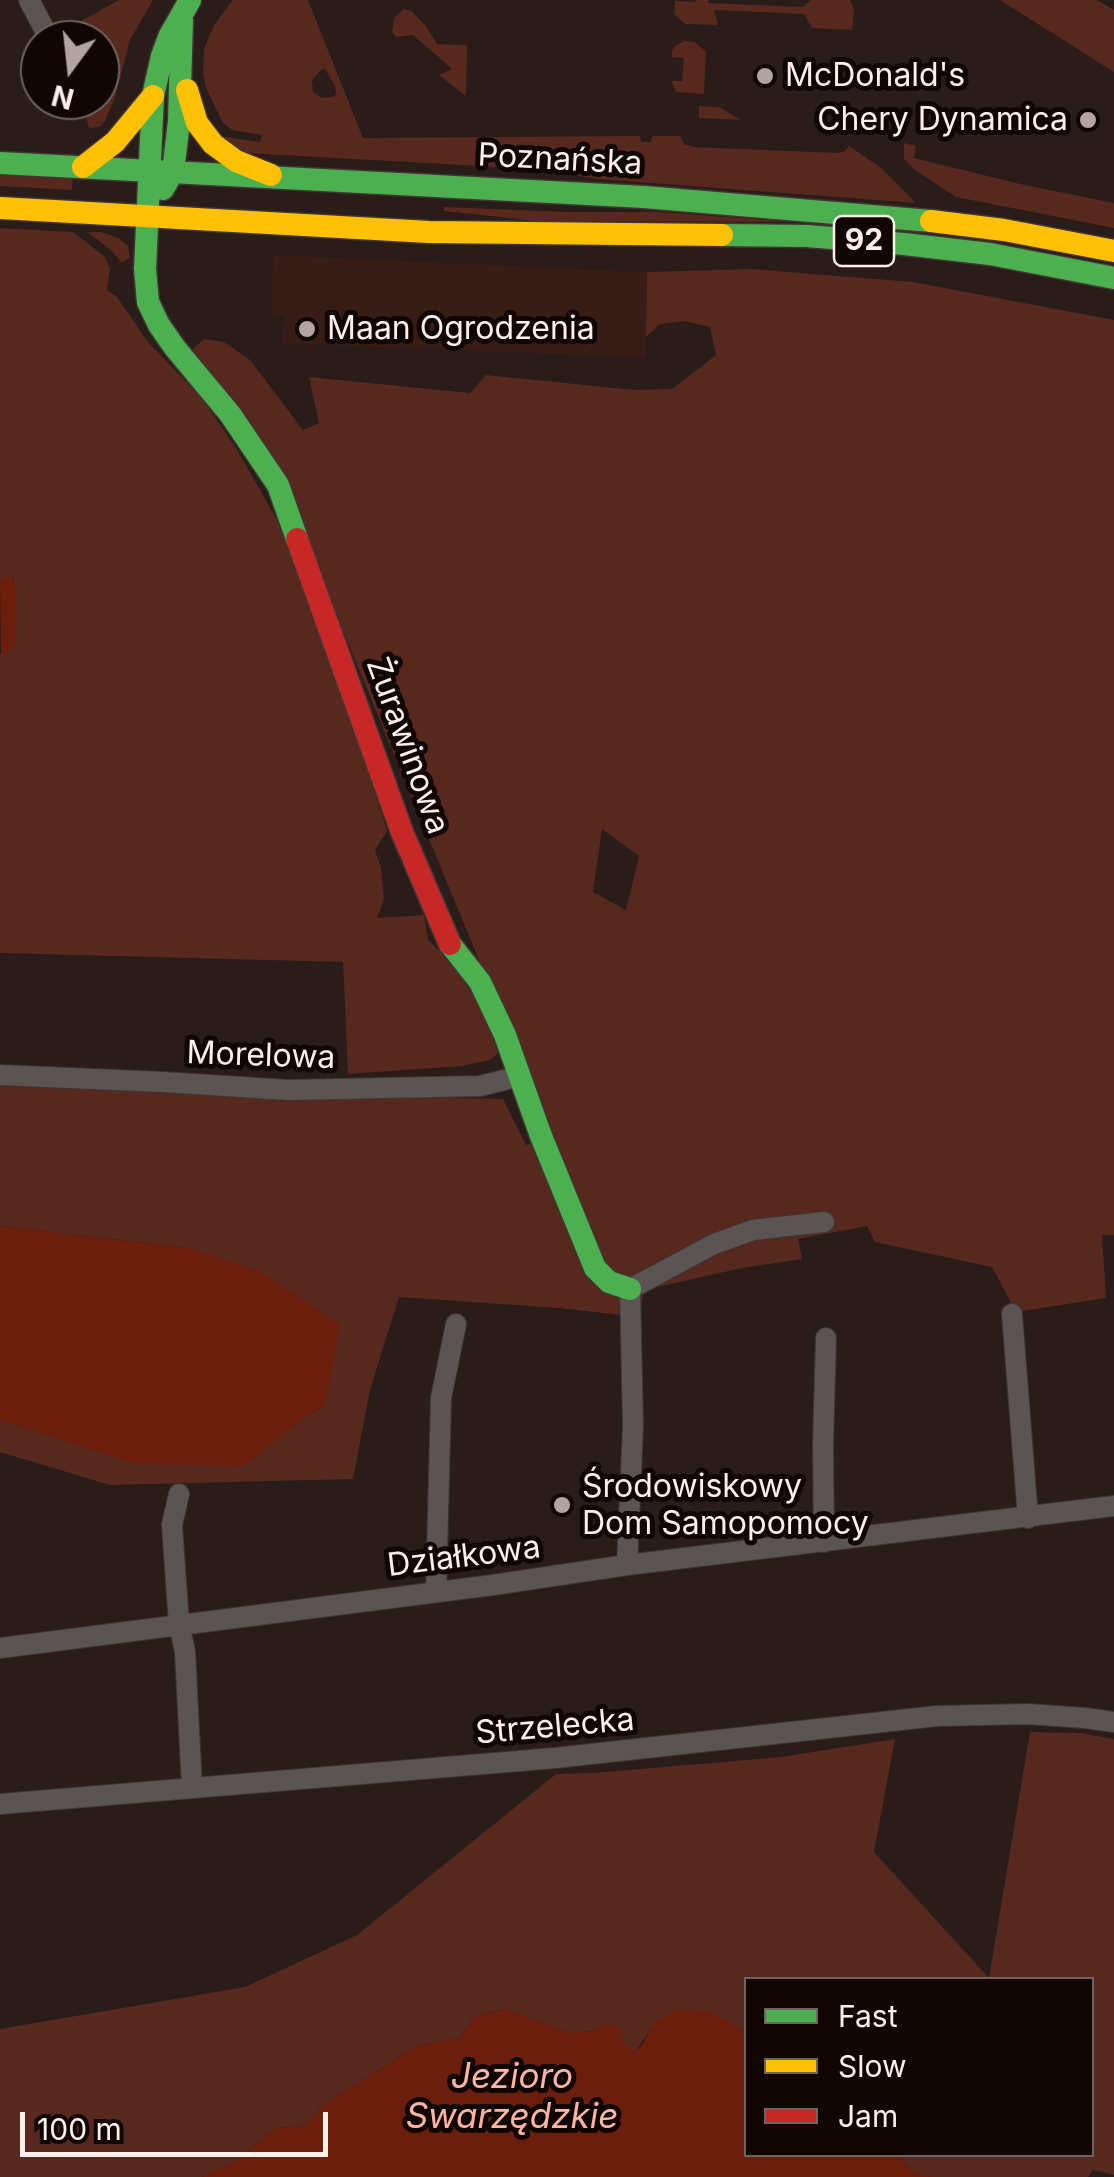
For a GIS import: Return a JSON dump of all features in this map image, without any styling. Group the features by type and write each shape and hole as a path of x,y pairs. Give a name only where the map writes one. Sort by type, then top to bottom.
{"main road":[{"path":"147,216 180,121 186,6"},
{"path":"161,171 154,96 162,56 186,6"},
{"path":"182,69 196,122 213,144 236,160 279,178"},
{"path":"83,167 115,142 154,96"},
{"name":"Poznańska","path":"0,163 644,196 992,228 1114,250"},
{"name":"92","path":"0,208 429,232 807,236 990,254 1114,278"},
{"name":"Żurawinowa","path":"147,216 145,290 151,312 174,348 230,414 278,485 402,832 447,940 480,982 505,1034 541,1136 596,1268 609,1282 630,1289"}],"street":[{"name":"Morelowa","path":"0,1075 288,1090 480,1086 520,1076"},
{"path":"627,1565 632,1426 630,1289 714,1244 753,1230 824,1222"},
{"path":"1012,1314 1028,1518"},
{"path":"436,1591 441,1398 456,1324"},
{"path":"824,1542 826,1338"},
{"path":"179,1494 172,1525 185,1652 192,1788"},
{"name":"Działkowa","path":"0,1648 627,1565 1114,1506"},
{"name":"Strzelecka","path":"0,1804 555,1758 937,1716 1045,1715 1114,1722"}],"shaded area":[{"path":"119,0 153,0 130,40 120,78 120,20 83,20"},
{"path":"233,0 308,0 363,138 640,136 641,142 651,142 652,136 680,136 684,144 694,147 839,153 849,146 880,167 916,203 598,179 535,169 245,153 219,136 260,142 262,135 232,130 223,123 206,88 204,49 214,25","holes":["325,69 336,94 322,98 313,92 312,80"]},
{"path":"811,0 850,0 854,10 852,30 812,28 804,14 714,10 718,25 685,24 674,14 675,1 803,7"},
{"path":"1000,0 1097,0 1114,10 1114,72"},
{"path":"404,9 425,25 437,44 467,45 466,96 439,75 452,69 413,35 396,37 392,32 394,18"},
{"path":"684,41 695,42 706,52 704,94 676,92 671,81 682,81 684,58 672,57 672,51"},
{"path":"699,106 719,107 741,120 699,118"},
{"path":"87,120 105,120 99,127 89,128"},
{"path":"904,143 916,146 914,158 1114,203 1114,228 956,197 904,159"},
{"path":"0,175 73,178 72,190 0,186"},
{"path":"444,207 659,212 794,222 536,221 444,211"},
{"path":"0,228 73,232 104,256 110,268 107,290 117,297 148,342 201,397 238,451 304,568 387,831 375,850 384,899 377,918 424,915 428,940 475,986 498,1053 490,1060 462,1066 348,1074 343,962 0,953 0,654 11,649 16,637 14,578 3,578 0,582"},
{"path":"87,232 118,238 128,246 130,257 122,263"},
{"path":"273,255 647,272 646,358 282,343 284,317 271,315"},
{"path":"751,269 913,282 1114,320 1114,1235 1102,1235 1106,1298 1016,1312 992,1267 875,1242 867,1226 798,1239 802,1259 644,1290 639,1317 399,1297 370,1390 353,1479 110,1485 0,1452 0,1420 56,1437 304,1418 325,1405 189,1248 0,1226 0,1086 503,1099 526,1145 553,1139 267,447 187,354 204,339 224,342 250,360 303,430 319,423 309,377 470,393 486,375 634,390 672,389 716,355 710,327 685,321 660,324 646,337 647,272","holes":["602,829 639,856 626,910 593,892"]},
{"path":"1030,1732 1081,1733 1114,1739 1114,2175 1093,2170 1088,2177 929,2177 915,2174 899,2157 1094,2157 1094,1977 989,1977"},
{"path":"895,1739 874,1852 988,1977 744,1977 744,2037 740,2028 655,2023 635,2052 624,2044 622,2032 603,2026 594,2031 569,2033 505,2009 474,2017 460,2038 417,2046 323,2105 305,2126 275,2128 237,2160 202,2177 0,2177 0,2029 245,1987 357,1935 556,1774 781,1757"}],"water":[{"path":"12,576 16,587 16,642 8,653 1,654 0,583"},
{"path":"0,1226 189,1248 259,1271 340,1324 325,1405 244,1466 136,1464 0,1420"},
{"name":"Jezioro Swarzędzkie","path":"506,2009 569,2033 614,2025 635,2052 654,2023 678,2009 710,2012 740,2028 744,2037 744,2157 899,2157 915,2174 934,2177 202,2177 237,2160 275,2128 305,2126 323,2105 417,2046 460,2038 474,2017"}],"traffic: fast":[{"path":"190,0 169,37 153,96 145,269 148,302 175,348 230,414 278,485 297,539"},
{"path":"163,189 173,172 179,121 182,20"},
{"path":"0,163 644,197 931,221"},
{"path":"722,235 807,236 904,244 990,254 1114,278"},
{"path":"450,944 480,982 505,1035 595,1268 609,1282 630,1289"}],"traffic: slow":[{"path":"187,90 197,123 213,144 236,161 271,175"},
{"path":"83,167 115,142 153,96"},
{"path":"0,208 429,232 722,235"},
{"path":"931,221 1114,251"}],"traffic: jam":[{"path":"297,539 402,832 450,944"}],"place":[{"name":"McDonald's","path":"765,76"},
{"name":"Chery Dynamica","path":"1088,120"},
{"name":"Maan Ogrodzenia","path":"307,329"},
{"name":"Środowiskowy Dom Samopomocy","path":"562,1505"}]}
